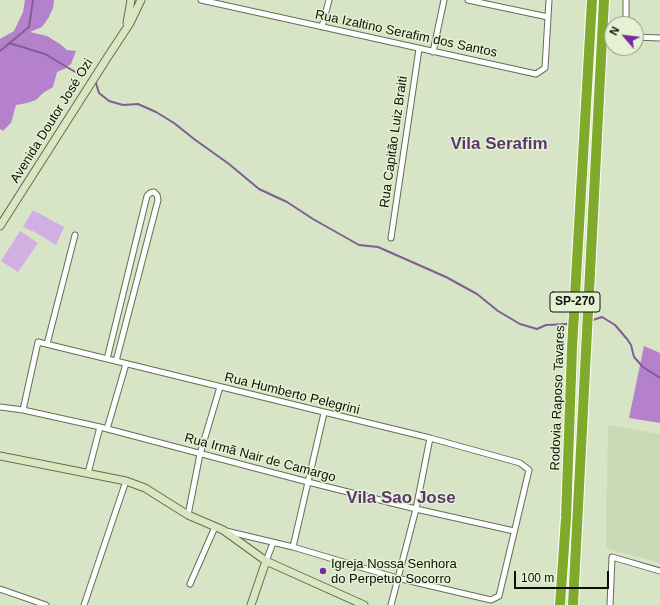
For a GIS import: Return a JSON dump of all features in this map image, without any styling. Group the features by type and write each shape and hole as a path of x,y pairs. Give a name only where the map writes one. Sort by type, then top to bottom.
{"highway":[{"name":"Rodovia Raposo Tavares","path":"560,605 566,518 572,348 592,0"},
{"name":"Rodovia Raposo Tavares","path":"573,605 604,0"}],"main road":[{"path":"124,30 128,20 131,0"},
{"name":"Avenida Doutor José Ozi","path":"0,226 124,30 130,23 138,0"},
{"path":"0,456 88,474 126,480 145,488 188,514 223,530 266,561 364,605"},
{"path":"251,605 266,561"}],"street":[{"name":"Rua Izaltino Serafim dos Santos","path":"201,0 536,74 545,68 548,17"},
{"path":"322,27 329,0"},
{"path":"433,52 444,0"},
{"path":"468,0 548,17 549,0"},
{"path":"626,0 626,16"},
{"path":"644,37 660,38"},
{"name":"Rua Capitão Luiz Braiti","path":"391,238 419,48"},
{"path":"107,359 147,196 154,192 157,195 158,200 116,361"},
{"path":"23,410 38,342 47,344 75,235"},
{"path":"135,247 145,249"},
{"path":"121,301 131,303"},
{"name":"Rua Humberto Pelegrini","path":"47,344 430,438 520,463 529,470 514,531"},
{"path":"107,429 126,364"},
{"path":"188,514 200,454 220,387"},
{"name":"Rua Irmã Nair de Camargo","path":"0,406 100,427 308,482 416,509 514,531"},
{"path":"293,547 324,413"},
{"path":"88,474 100,427"},
{"path":"391,605 416,509 430,438"},
{"path":"84,605 126,480"},
{"path":"190,584 214,527"},
{"path":"223,530 293,547 397,578 491,600 499,596 514,531"},
{"path":"266,561 273,543"},
{"path":"610,605 612,557 660,571"},
{"path":"0,589 46,605"}],"shaded area":[{"path":"25,0 54,0 53,8 49,17 42,27 30,32 47,36 67,50 76,51 71,64 57,72 53,87 43,93 36,100 16,105 11,123 3,131 0,129 0,39 14,31 23,12"},
{"path":"33,210 64,227 56,245 33,231 23,227"},
{"path":"20,231 38,243 18,272 1,261"},
{"path":"644,346 660,353 660,423 629,418"},
{"path":"608,425 660,434 660,563 606,548"}],"waterway":[{"path":"0,51 29,27 33,0"},
{"path":"9,43 45,54 77,73"},
{"path":"96,83 99,93 109,101 123,105 138,104 156,112 174,123 229,164 259,189 287,202 313,219 359,245 378,247 446,277 477,294 498,311 520,324 537,329 546,325 567,324"},
{"path":"593,320 602,317 615,325 631,345 634,357 643,367 660,378"}],"place":[{"name":"Igreja Nossa Senhora do Perpetuo Socorro","path":"323,571"}],"district":[{"name":"Vila Serafim","path":"499,144"},
{"name":"Vila Sao Jose","path":"401,498"}]}
